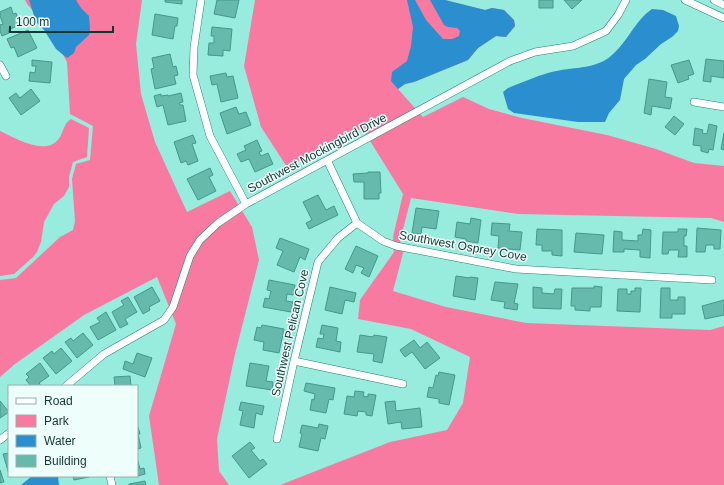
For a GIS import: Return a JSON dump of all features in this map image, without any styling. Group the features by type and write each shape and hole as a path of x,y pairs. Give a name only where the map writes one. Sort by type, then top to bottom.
{"street":[{"path":"201,0 194,47 193,75 210,136 246,204"},
{"name":"Southwest Mockingbird Drive","path":"77,383 104,354 164,320 173,308 190,256 200,240 218,223 246,204 510,61 535,52 572,46 606,31 618,15 626,0"},
{"path":"686,0 724,18"},
{"path":"714,0 724,5"},
{"path":"0,65 6,76"},
{"path":"694,102 724,107"},
{"name":"Southwest Osprey Cove","path":"327,160 357,223 383,242 396,246 516,269 712,280"},
{"name":"Southwest Pelican Cove","path":"277,439 318,262 338,238 357,223"},
{"path":"294,361 403,384"},
{"path":"0,440 8,434"}],"green space":[{"path":"25,0 142,0 136,44 141,94 155,142 187,212 230,191 252,227 259,260 235,354 217,439 219,471 229,485 159,485 149,416 176,324 157,277 84,315 15,364 0,377 0,280 16,278 60,237 73,230 75,221 72,179 76,164 90,160 93,126 70,114 67,62 49,29"},
{"path":"255,0 445,0 485,10 492,8 504,10 514,20 515,26 506,37 496,36 478,48 468,60 414,82 405,84 398,89 423,117 463,97 489,109 522,118 607,135 656,149 694,163 724,166 724,222 711,218 518,214 411,198 400,241 403,253 393,291 446,307 526,323 710,330 724,326 724,485 280,485 390,442 447,430 463,403 470,357 411,329 358,319 360,300 394,252 393,237 403,194 362,128 287,167 261,127 244,66"},
{"path":"71,119 89,128 87,157 73,162 69,177 69,187 64,196 54,204 44,222 41,242 37,252 14,274 0,276 0,131 23,142 47,146 54,143 60,137 65,125"}],"water":[{"path":"29,0 76,0 89,16 90,29 89,35 76,47 74,53 67,58 56,49 44,30 36,22"},
{"path":"407,0 415,0 426,20 443,39 452,39 459,36 460,31 457,28 444,25 430,0 445,0 485,10 492,8 504,10 514,20 515,26 506,37 496,36 478,48 468,60 414,82 405,84 398,89 391,81 392,72 407,61 411,46 413,27"},
{"path":"652,9 663,10 676,16 679,26 678,31 636,65 624,79 620,100 609,113 605,122 578,122 514,113 508,109 503,92 508,88 555,71 586,67 600,63 614,54 640,20"},
{"path":"31,477 58,477 59,485 21,485"}],"building":[{"path":"165,0 182,0 182,4 165,2"},
{"path":"217,0 239,0 235,18 214,14"},
{"path":"539,0 553,0 553,8 539,8"},
{"path":"564,0 582,0 572,9"},
{"path":"11,7 13,14 16,13 18,19 21,18 24,23 8,30 9,33 2,36 0,25 3,24 0,12"},
{"path":"155,14 178,18 173,39 152,35"},
{"path":"212,27 232,29 230,51 223,50 223,56 208,55 209,43 214,43 214,36 211,36"},
{"path":"28,30 37,48 18,57 14,47 11,48 7,39"},
{"path":"170,54 173,67 176,66 178,75 174,76 176,84 155,89 151,69 154,68 152,58"},
{"path":"706,59 724,61 724,78 711,76 711,82 703,81"},
{"path":"32,60 52,62 50,83 29,81 30,72 35,73 36,66 32,66"},
{"path":"689,60 694,74 688,76 689,79 678,83 671,65"},
{"path":"226,73 227,77 233,76 238,98 221,102 217,84 212,85 210,76"},
{"path":"649,79 667,82 665,97 672,98 670,109 652,106 651,115 644,113"},
{"path":"31,89 40,101 21,115 9,98 16,93 20,98"},
{"path":"181,93 183,102 179,103 180,105 183,105 186,121 168,125 163,105 157,107 154,96 161,94 161,96 168,96"},
{"path":"236,107 239,114 246,112 251,125 227,134 220,113"},
{"path":"674,116 684,124 675,135 665,127"},
{"path":"709,124 717,126 713,150 709,149 708,153 701,151 701,146 693,145 695,128 703,130 702,133 707,134"},
{"path":"724,133 724,150 721,149"},
{"path":"193,135 196,143 192,144 198,161 188,165 186,161 181,163 174,142"},
{"path":"257,140 262,151 259,152 261,156 268,153 273,164 255,172 249,159 241,162 237,154 246,150 244,146"},
{"path":"210,168 213,175 209,177 216,191 198,200 187,179"},
{"path":"380,172 381,193 379,193 379,199 364,199 364,182 354,182 353,174"},
{"path":"318,195 326,210 334,206 338,215 309,229 306,223 312,220 303,202"},
{"path":"416,208 439,211 436,229 422,227 421,234 412,233"},
{"path":"471,218 481,220 478,243 455,237 457,222 470,224"},
{"path":"492,223 510,224 509,231 522,232 520,250 498,248 499,236 491,235"},
{"path":"697,228 721,230 720,249 714,249 714,245 706,245 705,252 696,252"},
{"path":"537,229 562,230 562,256 552,255 552,251 542,251 542,245 536,245"},
{"path":"643,229 651,230 650,258 640,257 640,250 624,249 624,252 613,252 614,231 622,232 622,240 638,241 638,235 642,235"},
{"path":"678,229 687,229 686,236 684,236 684,246 687,246 687,257 678,257 679,250 669,250 668,254 662,254 663,232 678,232"},
{"path":"576,233 604,235 602,254 574,252"},
{"path":"280,238 309,249 305,260 300,257 294,272 277,265 283,251 276,248"},
{"path":"356,246 378,256 369,277 361,273 364,268 356,265 353,273 345,269"},
{"path":"456,276 478,278 475,300 453,296"},
{"path":"269,280 295,285 293,295 287,294 286,301 293,302 291,312 263,307 265,298 269,299 271,291 267,290"},
{"path":"495,282 518,284 514,303 518,304 517,310 504,308 505,302 491,300"},
{"path":"594,286 602,287 601,307 590,307 590,311 575,310 575,306 571,306 572,288 594,288"},
{"path":"152,287 160,301 149,307 150,310 143,314 134,297"},
{"path":"330,287 356,293 354,302 345,300 342,314 325,310"},
{"path":"533,287 542,288 542,293 554,294 555,289 562,289 561,309 533,308"},
{"path":"635,288 641,288 640,312 617,311 618,289 627,289 627,294 631,294 631,291 635,291"},
{"path":"661,288 670,288 670,300 678,300 678,297 685,297 685,314 672,314 672,318 660,318"},
{"path":"128,297 137,312 125,319 128,324 120,328 112,312 124,305 121,301"},
{"path":"724,300 724,315 705,319 702,306"},
{"path":"106,312 116,330 98,340 90,327 100,322 97,318"},
{"path":"262,325 284,329 279,353 263,350 264,342 254,340 257,327 261,328"},
{"path":"322,325 338,328 336,341 341,342 340,352 316,347 318,338 323,339 324,334 320,334"},
{"path":"83,333 93,345 77,358 65,342 71,338 73,341"},
{"path":"360,335 387,337 382,363 373,361 374,354 357,352"},
{"path":"414,340 420,348 427,342 440,358 425,369 412,352 405,357 400,350"},
{"path":"61,348 72,361 56,374 43,358 52,351 54,354"},
{"path":"137,353 152,358 145,377 123,369 125,361 133,364"},
{"path":"40,363 49,376 39,383 40,385 30,385 26,380 29,377 26,374"},
{"path":"250,363 269,366 266,381 273,382 272,390 246,386"},
{"path":"439,372 455,375 449,405 439,403 439,399 427,397 429,387 433,388 436,375 438,376"},
{"path":"130,376 131,385 115,385 114,377"},
{"path":"306,383 335,388 333,400 329,399 326,413 310,410 312,399 314,400 315,394 304,391"},
{"path":"355,391 364,392 363,396 368,397 368,394 376,395 372,416 366,415 366,412 358,411 357,416 344,414 347,396 354,397"},
{"path":"0,401 8,413 0,418"},
{"path":"395,401 396,411 420,408 422,427 402,429 401,422 388,424 385,402"},
{"path":"241,402 264,406 262,415 256,413 254,428 240,425 243,411 239,410"},
{"path":"319,424 328,426 325,439 321,438 318,451 299,447 302,434 300,433 302,425 318,428"},
{"path":"138,434 141,448 138,449"},
{"path":"250,442 255,448 251,450 260,461 263,459 267,464 249,478 232,456"},
{"path":"8,453 8,471 3,454"},
{"path":"138,462 140,469 144,468 145,474 138,476"},
{"path":"0,470 4,482 0,483"},
{"path":"73,477 89,477 74,480"},
{"path":"145,481 146,485 129,485 129,484"}]}
